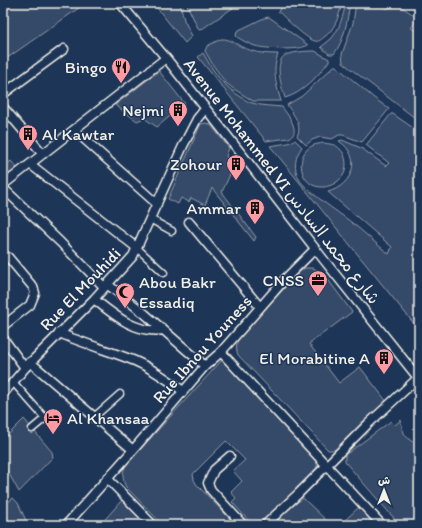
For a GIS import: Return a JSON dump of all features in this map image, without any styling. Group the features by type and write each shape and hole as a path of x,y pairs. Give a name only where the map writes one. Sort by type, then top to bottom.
{"street":[{"name":"Avenue Mohammed VI شارع محمد السادس","path":"120,3 166,58 315,249 419,378"},
{"path":"3,94 64,49"},
{"path":"3,185 166,58"},
{"path":"3,107 43,154"},
{"name":"Rue El Mouhidi","path":"3,394 28,365 125,266 138,248 191,129 205,109"},
{"path":"74,130 157,204"},
{"path":"30,164 138,248 164,273"},
{"path":"3,188 105,285 145,314 205,366"},
{"path":"150,219 172,231"},
{"path":"189,222 260,307"},
{"name":"Rue Ibnou Youness","path":"66,525 205,366 221,352 260,307 315,249"},
{"path":"3,255 8,257 33,287 35,293 30,305 3,326"},
{"path":"94,299 115,316 135,327 150,331 164,330"},
{"path":"60,333 80,342 131,359 170,381 183,391"},
{"path":"3,338 28,365 133,450"},
{"path":"221,352 382,525"},
{"path":"265,525 419,378"},
{"path":"13,382 44,417 44,419 32,429"},
{"path":"94,417 120,394"},
{"path":"230,456 214,470 208,483 211,490 243,525"},
{"path":"107,478 153,525"}],"shaded area":[{"path":"3,3 86,3 3,61"},
{"path":"153,3 180,3 184,20 192,36 185,43"},
{"path":"186,3 240,3 199,30"},
{"path":"290,3 342,3 338,18 331,31 320,40 316,41 301,32 278,11"},
{"path":"346,3 350,3 347,23 341,42 334,54 329,54 321,47 331,39 337,31"},
{"path":"356,3 383,3 385,9 399,5 418,18 411,28 419,33 419,121 343,63 342,54 353,23"},
{"path":"269,17 308,45 290,49 267,48 253,45 236,36 237,31"},
{"path":"221,39 231,41 243,48 254,51 278,54 275,72 276,83 281,101 253,101 226,83 205,51 207,46"},
{"path":"315,51 329,59 329,61 315,78 304,88 292,96 285,98 279,70 281,60 284,56 290,54"},
{"path":"203,53 219,78 235,93 252,103 282,107 290,118 294,127 293,135 289,138 266,141 198,57"},
{"path":"334,66 336,66 389,109 362,142 339,135 332,139 320,137 312,140 306,145 297,136 299,132 298,124 287,105 302,96"},
{"path":"159,71 185,104 157,127 144,118 137,121 115,105"},
{"path":"391,114 419,132 419,330 270,146 288,143 295,140 302,147 296,158 295,166 297,175 303,184 389,254 392,247 328,192 344,183 352,170 353,162 351,155 346,147 339,141 342,140 361,148 386,166 389,163 366,145"},
{"path":"201,124 210,124 229,148 226,156 234,168 222,192 256,237 254,241 212,188 205,205 191,198 189,202 181,198 178,204 168,199 199,128"},
{"path":"323,143 332,144 338,147 344,155 346,163 345,171 342,177 334,184 324,187 316,186 304,177 301,162 307,149"},
{"path":"11,161 19,170 3,182 3,167"},
{"path":"305,268 313,268 324,274 352,312 309,344 339,383 360,367 387,402 336,450 328,450 238,355 237,351 238,339 299,272"},
{"path":"223,359 317,460 317,467 315,472 263,522 252,522 249,521 232,502 236,498 231,492 242,481 233,471 245,460 226,441 193,474 197,485 236,525 163,525 126,487 123,479 123,473 126,465"},
{"path":"24,419 52,452 53,457 19,492 3,463 3,440"},
{"path":"401,420 406,436 419,446 419,525 396,525 393,517 345,462 345,455 391,421 395,425"},
{"path":"13,498 18,503 28,525 3,525 3,506"},
{"path":"303,498 331,525 278,525 278,518"},
{"path":"123,499 148,525 100,525"},
{"path":"361,505 379,525 340,525"}],"place":[{"name":"Bingo","path":"121,84"},
{"name":"Nejmi","path":"178,127"},
{"name":"Al Kawtar","path":"28,151"},
{"name":"Zohour","path":"236,181"},
{"name":"Ammar","path":"255,225"},
{"name":"CNSS","path":"318,297"},
{"name":"Abou Bakr Essadiq","path":"125,309"},
{"name":"El Morabitine A","path":"384,375"},
{"name":"Al Khansaa","path":"53,435"}]}
